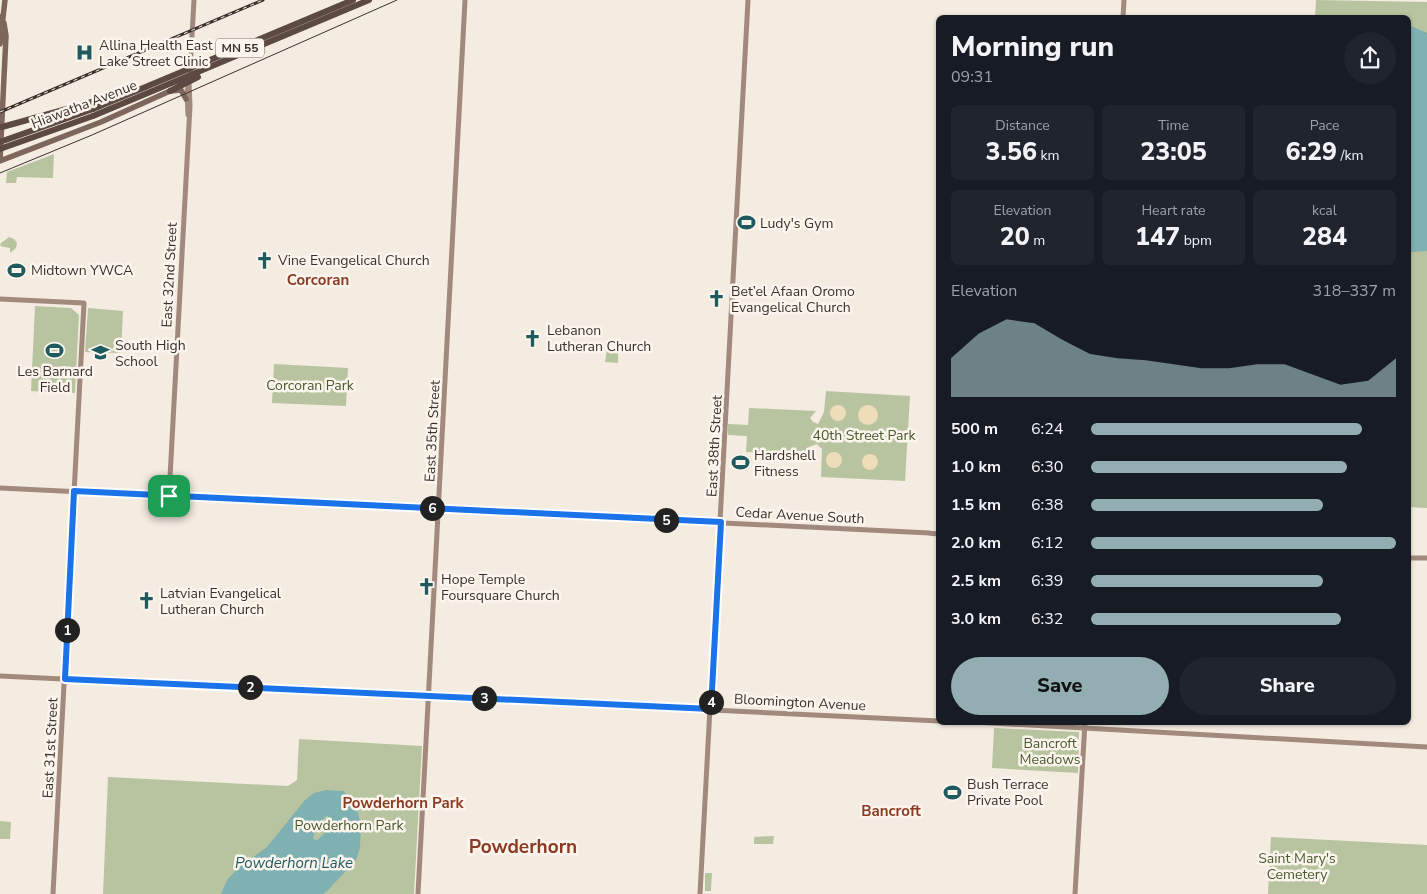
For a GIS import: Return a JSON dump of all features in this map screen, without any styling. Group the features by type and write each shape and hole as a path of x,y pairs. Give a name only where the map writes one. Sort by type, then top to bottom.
{"highway":[{"name":"Hiawatha Avenue","path":"0,149 190,76 353,0"},
{"name":"MN 55","path":"190,76 369,0"},
{"name":"Hiawatha Avenue","path":"0,142 93,112 156,83 190,76"},
{"path":"170,91 190,76"},
{"path":"1,128 156,83"}],"main road":[{"path":"0,44 5,0"},
{"path":"2,20 6,50 0,160 101,122 170,91 180,90 186,99"}],"street":[{"path":"0,3 5,0"},
{"name":"East 32nd Street","path":"188,115 186,99 190,76 194,0"},
{"name":"East 35th Street","path":"418,894 466,0"},
{"name":"East 38th Street","path":"700,894 748,0"},
{"path":"1123,15 1124,0"},
{"name":"East 32nd Street","path":"169,496 190,76"},
{"name":"East 31st Street","path":"0,299 84,303 54,894"},
{"name":"Cedar Avenue South","path":"0,488 936,534"},
{"path":"1411,558 1427,558"},
{"name":"Bloomington Avenue","path":"0,676 936,721"},
{"path":"1057,725 1427,747"},
{"path":"1075,894 1085,726"}],"green space":[{"path":"1316,0 1427,2 1427,508 1411,507 1411,15 1315,15"},
{"path":"54,154 53,178 17,177 16,183 6,183 7,172"},
{"path":"9,237 17,243 16,248 10,253 10,248 0,246"},
{"name":"Les Barnard Field","path":"35,306 71,308 79,315 75,393 31,391"},
{"path":"88,308 123,311 121,353 85,352"},
{"path":"607,349 618,350 618,363 605,362"},
{"name":"Corcoran Park","path":"274,364 348,368 346,406 272,403"},
{"name":"40th Street Park","path":"826,391 910,396 905,481 821,477 822,449 817,444 809,447 812,455 746,452 747,436 728,435 728,424 748,425 749,408 816,411 810,418 818,424 824,412"},
{"name":"Bancroft Meadows","path":"994,728 1079,732 1078,773 992,768"},
{"name":"Powderhorn Park","path":"299,739 422,746 414,894 103,894 108,777 288,786 297,780"},
{"path":"0,821 11,822 10,839 0,839"},
{"path":"774,836 773,844 754,844 754,837"},
{"name":"Saint Mary's Cemetery","path":"1271,837 1427,845 1427,894 1268,894"},
{"path":"705,873 712,873 711,891 705,891"}],"sand":[{"path":"838,405 844,407 846,413 844,419 838,421 832,419 830,413 832,407"},
{"path":"868,405 875,408 878,415 875,422 868,425 861,422 858,415 861,408"},
{"path":"831,452 837,452 842,457 840,466 831,468 826,463 826,457"},
{"path":"870,454 876,456 878,462 876,468 870,470 864,468 862,462 864,456"}],"water":[{"path":"1411,26 1427,33 1427,251 1411,252"},
{"name":"Powderhorn Lake","path":"326,790 344,791 358,813 361,825 360,848 356,860 323,894 221,894 227,880 238,868 267,847 305,800 314,793","holes":["328,816 328,830 317,840 313,839 316,828"]}],"tram line":[{"path":"0,173 92,135 397,0"}],"railway":[{"path":"0,112 263,0"}],"place":[{"name":"Allina Health East Lake Street Clinic","path":"85,53"},
{"name":"Ludy's Gym","path":"746,223"},
{"name":"Vine Evangelical Church","path":"264,260"},
{"name":"Midtown YWCA","path":"17,270"},
{"name":"Bet’el Afaan Oromo Evangelical Church","path":"717,299"},
{"name":"Lebanon Lutheran Church","path":"533,338"},
{"name":"Les Barnard Field","path":"55,351"},
{"name":"South High School","path":"101,353"},
{"name":"Hardshell Fitness","path":"740,463"},
{"name":"Hope Temple Foursquare Church","path":"427,587"},
{"name":"Latvian Evangelical Lutheran Church","path":"146,601"},
{"name":"Bush Terrace Private Pool","path":"953,792"}],"district":[{"name":"Corcoran","path":"318,280"},
{"name":"Powderhorn Park","path":"403,803"},
{"name":"Bancroft","path":"891,811"},
{"name":"Powderhorn","path":"523,846"}],"route":[{"path":"74,491 169,496 721,522 711,709 65,679 74,491"}]}
